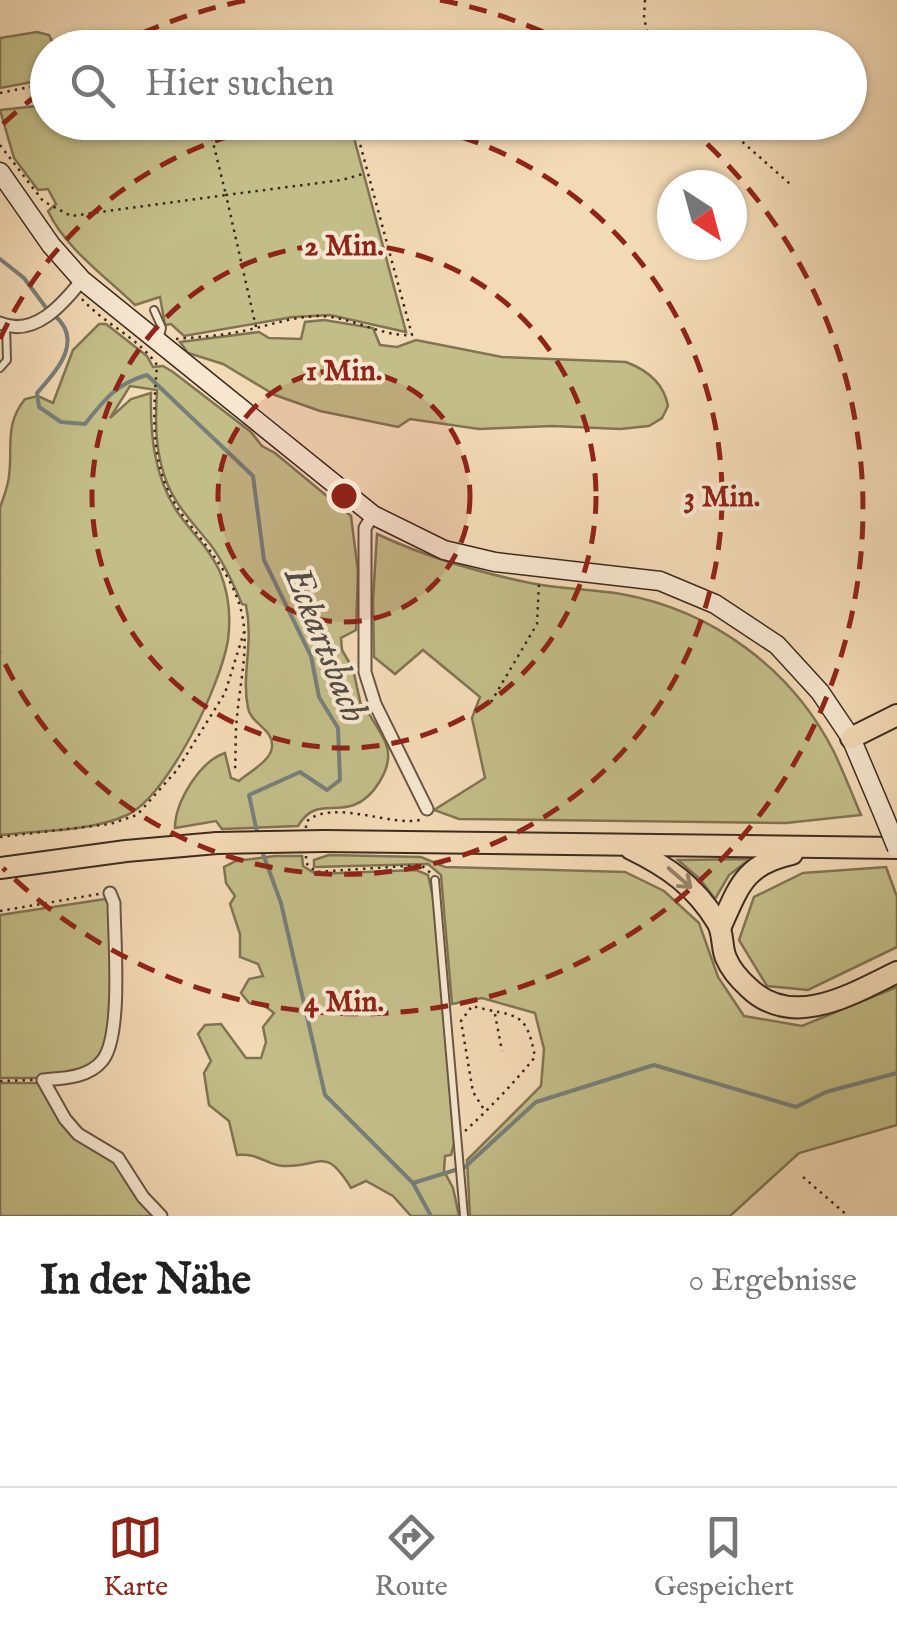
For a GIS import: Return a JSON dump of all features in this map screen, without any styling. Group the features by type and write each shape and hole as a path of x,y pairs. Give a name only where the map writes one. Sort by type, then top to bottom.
{"highway":[{"path":"851,738 897,714"},
{"path":"0,868 126,851 324,841 897,848"},
{"path":"625,846 669,868 696,892 721,926"},
{"path":"830,846 767,860 740,883 721,926 724,956 738,978 760,999 794,1010 828,1002 897,972"}],"main road":[{"path":"0,172 78,285 250,408 369,512 444,550 494,562 660,580 715,604 777,645 806,674 851,738 897,848"}],"street":[{"path":"3,324 15,328 42,320 61,306 78,285"},
{"path":"369,512 365,528 365,672 374,704 427,809"},
{"path":"110,893 114,903 115,1016 111,1042 102,1062 77,1076 43,1080 78,1134 118,1158 143,1197 161,1216"}],"lane":[{"path":"154,310 162,328 155,341"},
{"path":"0,368 7,360 3,324"},
{"path":"436,880 464,1216"}],"path":[{"path":"645,0 647,30"},
{"path":"0,93 30,87"},
{"path":"212,140 256,327"},
{"path":"155,341 240,332 321,316 344,318 399,336 412,334 359,140"},
{"path":"740,140 790,184"},
{"path":"0,145 43,201 71,216 342,180 367,173"},
{"path":"78,285 92,311 140,346 157,365 152,427 166,486 178,510 229,579 241,610 244,630 235,770"},
{"path":"491,702 537,624 540,567"},
{"path":"0,837 110,824 137,814 177,770 225,693 244,630"},
{"path":"306,826 316,814 374,814 419,822 427,809"},
{"path":"310,869 316,872 420,865 428,868 436,880"},
{"path":"0,911 110,893"},
{"path":"457,1137 485,1111 535,1057 530,1027 524,1020 472,1006 461,1021 473,1092 485,1111"},
{"path":"495,1012 502,1051"},
{"path":"0,1081 43,1080"},
{"path":"804,1177 848,1216"}],"shaded area":[{"path":"30,33 30,82 0,88 0,38"},
{"path":"30,107 30,140 355,140 406,332 330,315 293,317 184,336 171,324 165,325 160,297 135,305 75,250 48,211 56,204 48,189 38,190 14,158 0,110"},
{"path":"324,320 373,328 380,345 397,347 416,340 502,357 626,362 653,378 668,406 662,418 649,426 620,429 479,429 410,419 398,427 320,411 275,395 223,364 188,353 180,342 259,332 269,338 301,339 305,322"},
{"path":"99,324 106,324 147,356 153,367 163,366 173,372 351,516 358,571 356,630 341,638 342,650 353,669 362,710 368,712 381,734 388,755 380,781 354,805 310,812 298,826 222,829 216,821 175,828 184,795 207,764 225,753 231,778 239,781 268,757 272,741 248,708 246,605 167,483 157,437 157,390 130,386 110,418 131,399 151,393 153,439 163,483 176,510 216,564 225,589 229,623 223,659 191,736 143,804 127,815 97,825 0,835 0,508 8,480 12,427 25,399 38,396 53,403 73,350"},
{"path":"377,534 433,557 491,574 655,602 717,629 772,670 817,722 861,815 786,823 459,819 434,810 485,778 472,718 480,697 423,650 395,674 374,657"},
{"path":"329,855 421,857 445,867 625,872 664,891 699,923 718,977 744,1016 802,1026 897,987 897,1125 799,1153 730,1216 470,1216 467,1160 541,1086 544,1049 535,1013 482,998 452,1004 441,875 428,864 314,867 314,860"},
{"path":"302,856 303,866 316,874 416,870 428,875 435,906 455,1140 451,1155 445,1156 444,1171 453,1188 459,1216 411,1216 393,1196 366,1181 351,1188 328,1162 283,1166 237,1155 229,1121 209,1105 204,1073 211,1061 198,1034 205,1025 221,1024 246,1058 261,1058 266,1042 263,1027 274,1013 262,1004 249,1003 241,993 249,979 263,976 258,964 240,957 240,934 230,904 235,896 226,883 224,867 236,861"},
{"path":"750,859 729,875 715,899 678,860"},
{"path":"886,867 897,897 897,947 808,990 767,986 739,940 754,897 803,873"},
{"path":"105,899 110,904 112,993 110,1018 98,1057 86,1069 67,1076 0,1078 0,915"},
{"path":"0,1083 42,1083 61,1118 110,1156 157,1216 0,1216"}],"waterway":[{"name":"Eckartsbach","path":"0,259 24,278 47,309"},
{"name":"Eckartsbach","path":"54,315 63,325 67,345 59,366 37,393 39,407 61,422 85,424 119,388 147,375 253,476 264,560 311,656 319,697 338,728 340,780 327,790 300,772 249,795 258,837"},
{"name":"Eckartsbach","path":"262,851 281,903 325,1095 413,1183 431,1216"},
{"path":"413,1183 465,1167 536,1102 654,1065 796,1107 826,1092 897,1073"}]}
